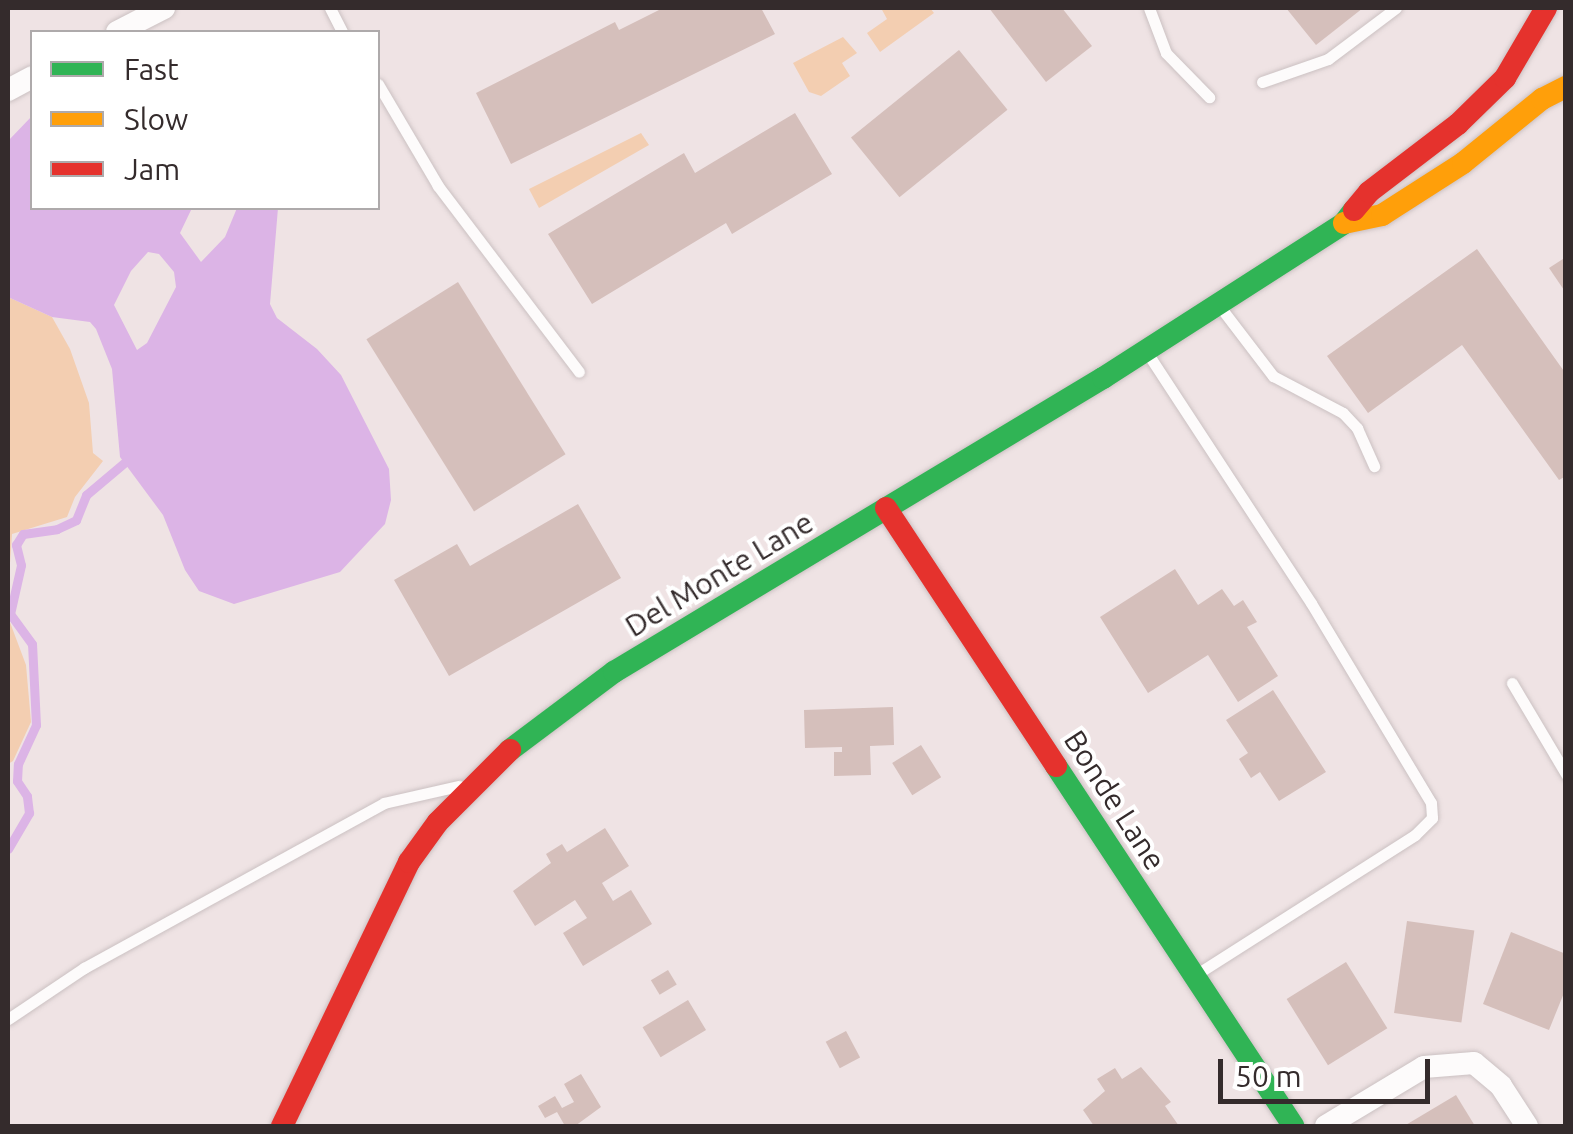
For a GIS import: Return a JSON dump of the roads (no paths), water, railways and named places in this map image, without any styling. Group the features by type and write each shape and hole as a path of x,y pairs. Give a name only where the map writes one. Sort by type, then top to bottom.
{"street":[{"path":"120,30 164,8"},
{"name":"Del Monte Lane","path":"282,1126 409,862 474,783 558,711 614,672 1146,351 1344,223 1369,192 1458,124 1505,78 1546,8"},
{"path":"8,90 30,78"},
{"name":"Del Monte Lane","path":"1344,223 1382,216 1463,163 1542,99 1566,87"},
{"name":"Bonde Lane","path":"886,508 1293,1126"},
{"path":"1326,1126 1424,1067 1474,1062 1501,1086 1527,1126"}],"lane":[{"path":"1149,8 1166,53 1209,97"},
{"path":"1262,82 1328,58 1396,8"},
{"path":"380,87 438,186 579,372"},
{"path":"1218,305 1273,376 1343,412 1357,428 1374,466"},
{"path":"1146,351 1311,603 1431,804 1432,818 1415,835 1194,975"},
{"path":"1512,683 1566,774"},
{"path":"8,1019 84,968 384,803 474,783"}],"waterway":[{"path":"8,849 29,813 27,796 17,781 18,764 36,725 32,644 10,614 21,565 16,545 23,534 57,529 76,520 86,495 124,463"}]}
